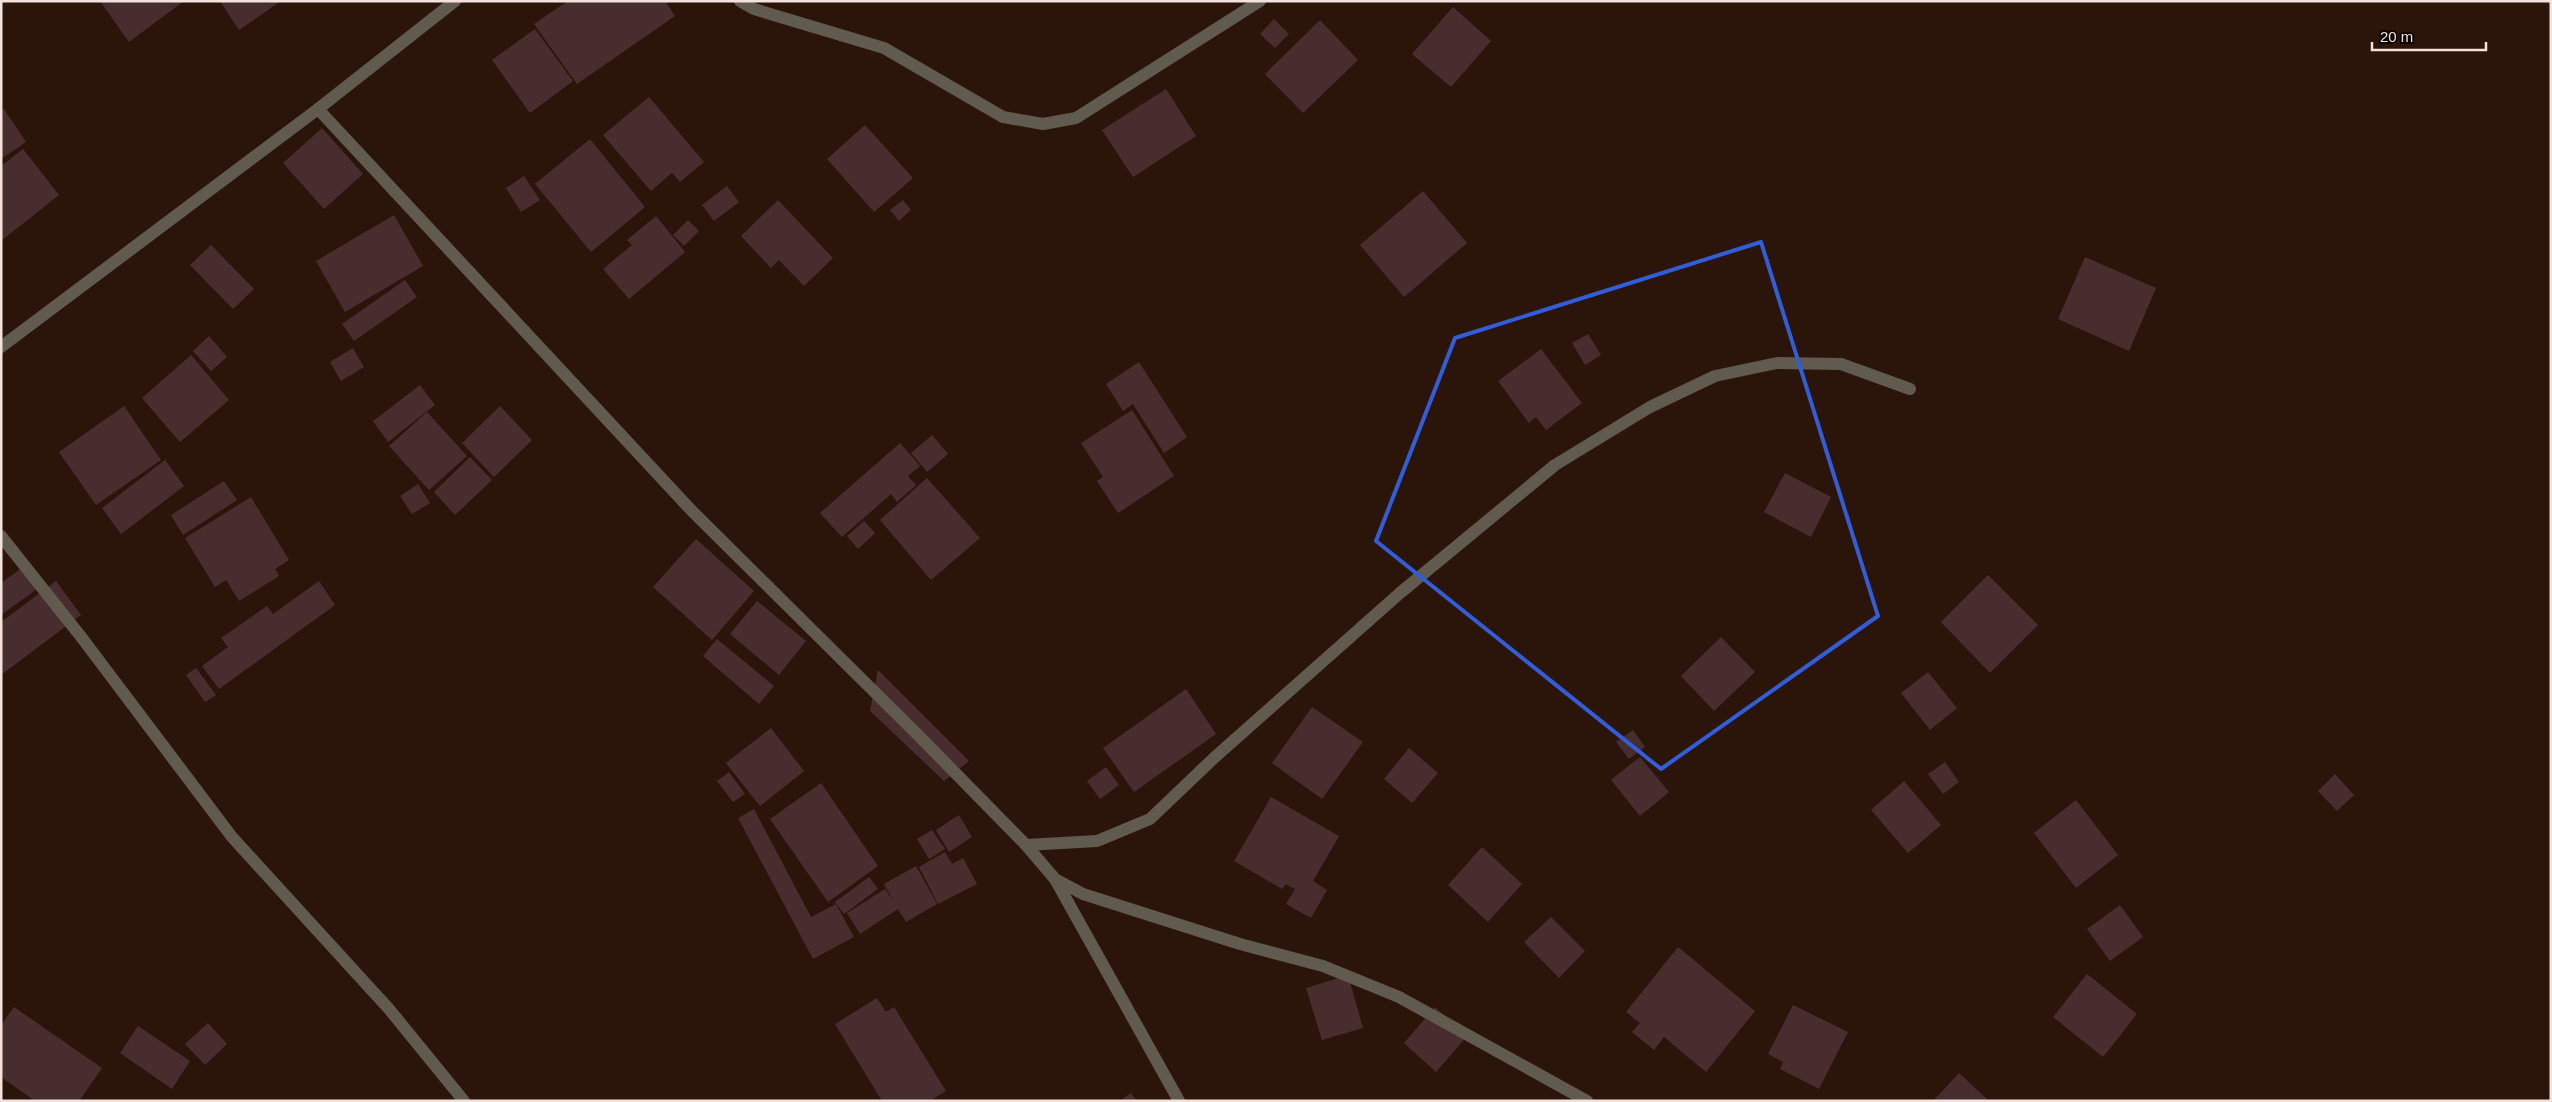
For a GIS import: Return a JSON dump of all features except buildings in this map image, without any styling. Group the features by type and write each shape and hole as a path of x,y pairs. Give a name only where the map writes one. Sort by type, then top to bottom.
{"street":[{"path":"1,347 318,109 455,1"},
{"path":"740,1 754,9 884,48 1003,117 1043,124 1076,118 1260,1"},
{"path":"318,109 692,511 915,731 1026,845 1055,879 1179,1101"},
{"path":"1026,845 1097,841 1150,818 1215,757 1400,593 1555,465 1650,406 1715,376 1777,363 1841,364 1910,389"},
{"path":"1,536 82,638 232,836 389,1009 464,1101"},
{"path":"1055,879 1083,894 1240,944 1323,966 1399,998 1588,1101"}],"highlighted area":[{"path":"1761,242 1878,616 1661,769 1376,541 1455,338"}]}
